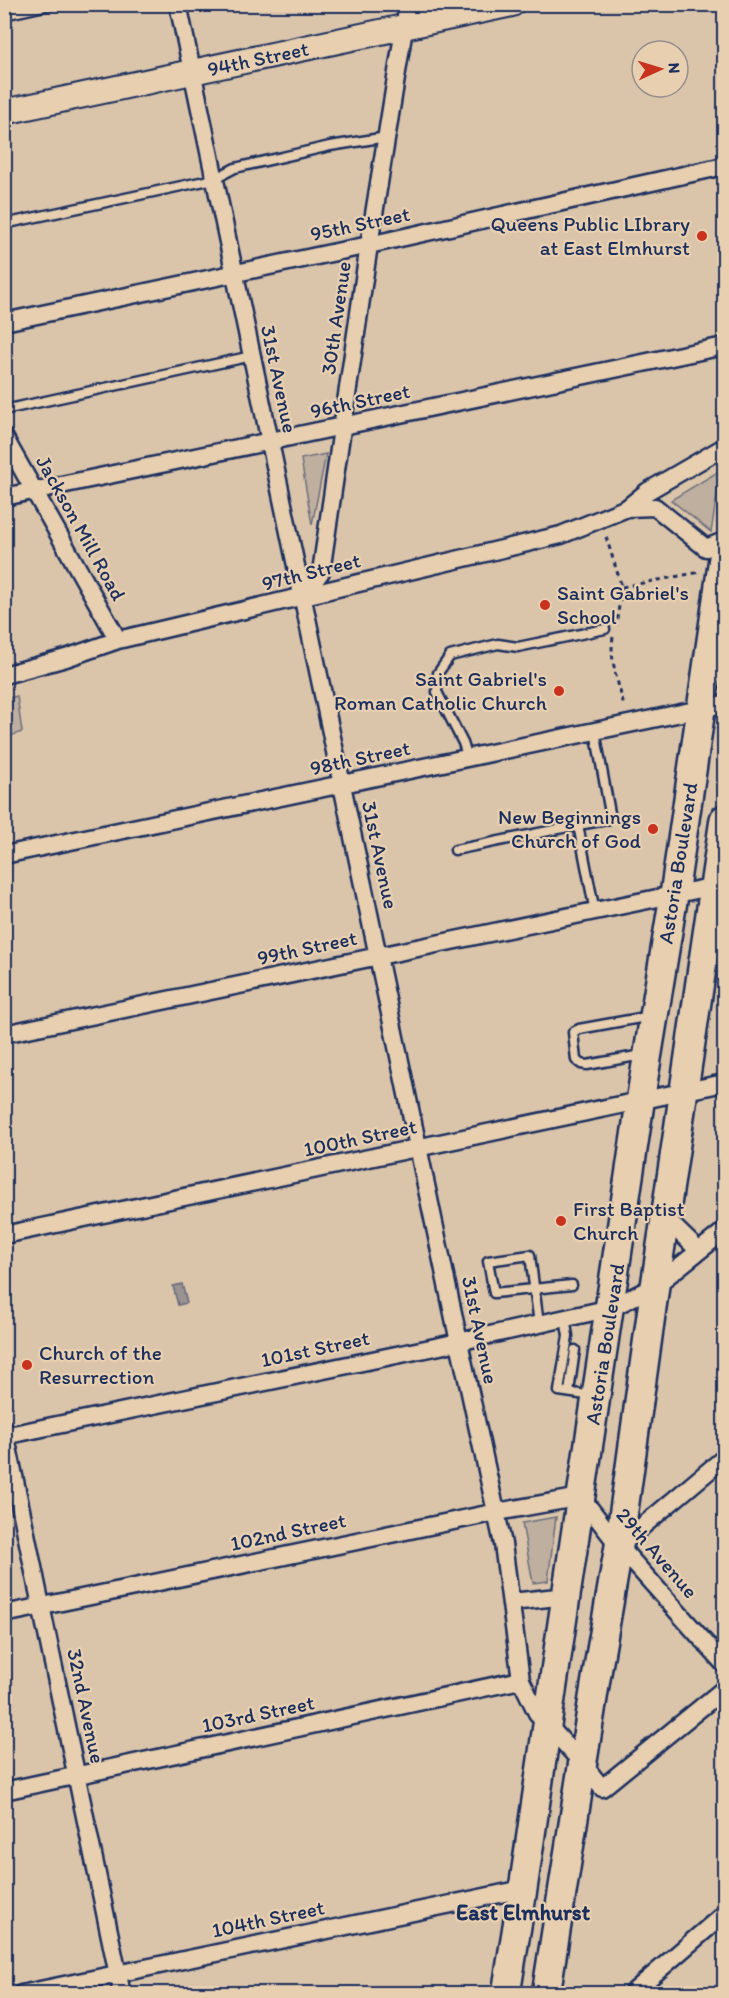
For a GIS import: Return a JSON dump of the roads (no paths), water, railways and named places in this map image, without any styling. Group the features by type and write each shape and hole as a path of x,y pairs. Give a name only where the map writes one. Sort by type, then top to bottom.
{"main road":[{"name":"94th Street","path":"4,112 192,73 406,16 512,4"},
{"name":"Astoria Boulevard","path":"546,1994 620,1546 641,1100 674,895 713,706 724,551"},
{"name":"Astoria Boulevard","path":"506,1994 523,1889 542,1719 566,1596 597,1396 584,1351 633,1297 665,1218 715,896 724,819"}],"street":[{"name":"31st Avenue","path":"178,4 418,1149 497,1512 512,1602 521,1680 542,1719 602,1788 724,1689"},
{"name":"30th Avenue","path":"303,597 321,572 369,245 406,16"},
{"name":"95th Street","path":"4,322 369,245 724,166"},
{"name":"96th Street","path":"4,497 343,428 724,346"},
{"name":"Jackson Mill Road","path":"4,437 118,640"},
{"name":"97th Street","path":"4,675 66,658 118,640 561,534 627,508 648,491 724,447"},
{"name":"97th Street","path":"627,508 655,507 706,548 724,541"},
{"name":"98th Street","path":"4,855 713,706"},
{"name":"99th Street","path":"4,1034 674,895 715,896"},
{"name":"100th Street","path":"4,1235 724,1083"},
{"path":"665,1218 699,1251"},
{"path":"633,1297 724,1231"},
{"name":"101st Street","path":"5,1433 459,1342 565,1318 633,1297"},
{"name":"32nd Avenue","path":"5,1433 122,1994"},
{"path":"620,1546 724,1458"},
{"name":"29th Avenue","path":"581,1497 620,1546 724,1664"},
{"name":"102nd Street","path":"4,1614 497,1512 581,1497"},
{"path":"512,1602 566,1596"},
{"name":"103rd Street","path":"4,1791 521,1680"},
{"name":"104th Street","path":"21,1994 523,1889"},
{"path":"631,1994 724,1914"}],"lane":[{"path":"4,15 54,4"},
{"path":"4,224 214,179 235,168 330,146 387,137"},
{"path":"4,410 252,356"},
{"path":"468,758 463,743 437,692 438,673 450,656 498,644 518,646 604,629"},
{"path":"455,850 606,819 610,813 594,731"},
{"path":"578,825 594,912"},
{"path":"648,1054 587,1065 581,1064 576,1060 573,1032 654,1016"},
{"path":"539,1324 535,1288 530,1255 488,1261 494,1293 535,1288 572,1285"},
{"path":"565,1318 568,1336 584,1351 569,1392 597,1396"}],"place":[{"name":"Queens Public LIbrary at East Elmhurst","path":"702,236"},
{"name":"Saint Gabriel's School","path":"545,605"},
{"name":"Saint Gabriel's Roman Catholic Church","path":"559,691"},
{"name":"New Beginnings Church of God","path":"653,829"},
{"name":"First Baptist Church","path":"561,1221"},
{"name":"Church of the Resurrection","path":"27,1365"}],"district":[{"name":"East Elmhurst","path":"523,1912"}]}
